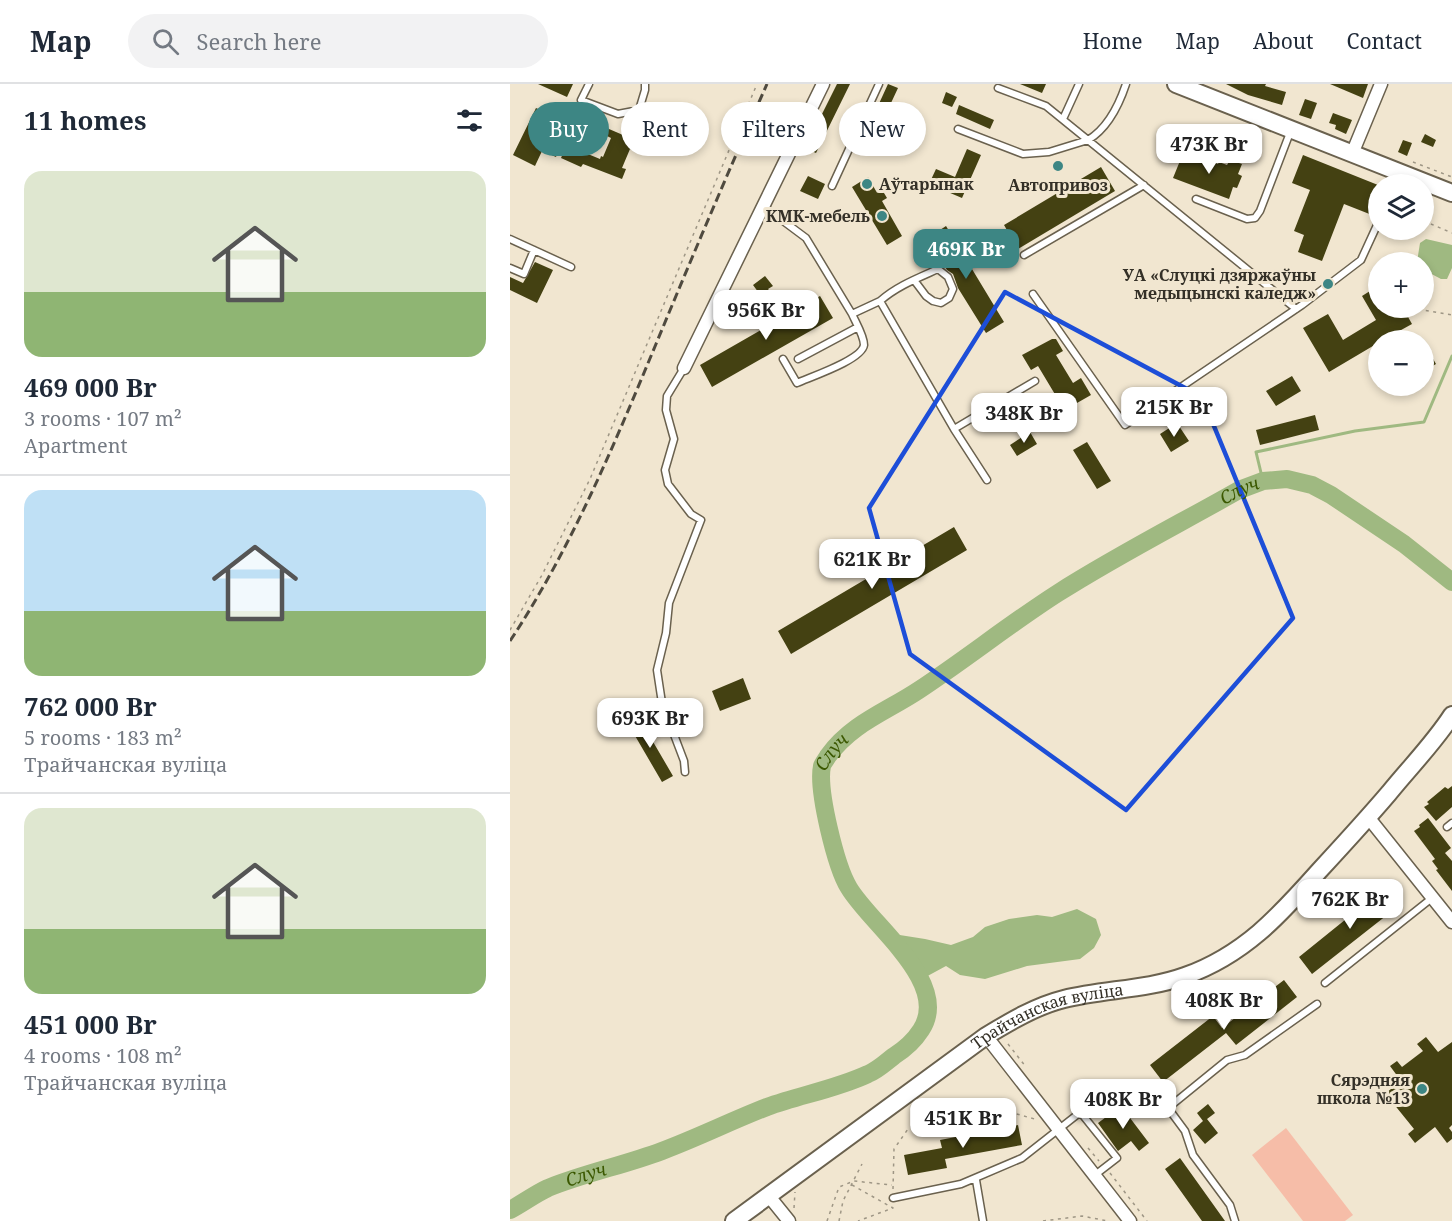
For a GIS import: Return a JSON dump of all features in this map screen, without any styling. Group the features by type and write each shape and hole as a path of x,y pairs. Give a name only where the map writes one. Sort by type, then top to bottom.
{"street":[{"path":"684,368 823,84"},
{"path":"1176,84 1352,153 1398,175 1452,193"},
{"path":"1352,153 1381,84"},
{"name":"Трайчанская вуліца","path":"734,1221 986,1036 1012,1020 1054,1002 1171,981 1227,957 1250,941 1274,921 1450,722"},
{"path":"1368,817 1450,917"},
{"path":"986,1036 1130,1221"},
{"path":"768,1195 791,1216"}],"lane":[{"path":"589,84 581,100 618,114 639,110 645,84"},
{"path":"832,186 879,84"},
{"path":"1063,119 1079,84"},
{"path":"958,129 1023,154 1048,153 1088,140 1100,131 1113,113 1126,84"},
{"path":"998,88 1046,106 1296,309"},
{"path":"1196,199 1247,219 1255,218 1260,211 1291,130"},
{"path":"1024,255 1144,185"},
{"path":"762,206 806,238 852,314 864,342 862,350 848,361 796,384 783,359"},
{"path":"510,239 571,267"},
{"path":"1033,294 1125,425 1296,309 1361,260 1370,240"},
{"path":"510,268 524,274 534,250"},
{"path":"852,314 880,301 891,291 914,280 938,269 948,277 953,289 949,298 940,303 933,301 914,280"},
{"path":"880,301 954,429 987,480"},
{"path":"798,359 858,327"},
{"path":"684,368 667,396 666,410 674,439 665,470 668,484 691,514 701,520 669,603 666,633 657,670 662,703 684,761 685,772"},
{"path":"954,429 1035,381"},
{"path":"1325,983 1433,898"},
{"path":"1235,1221 1230,1205 1193,1155 1185,1131 1168,1108 1227,1060 1245,1054 1317,1004"},
{"path":"893,1198 976,1180 1022,1158 1060,1131 1115,1086"},
{"path":"1081,1113 1117,1158 1095,1175"},
{"path":"976,1180 983,1221"}],"path":[{"path":"510,630 542,575 590,479 757,84"},
{"path":"1434,225 1452,232"},
{"path":"1434,312 1452,315"},
{"path":"1008,1044 1029,1071"},
{"path":"893,1198 894,1149 908,1129 922,1118 981,1104 1041,1121 1048,1115"},
{"path":"839,1221 843,1201 862,1164"},
{"path":"787,1181 796,1194 791,1216"},
{"path":"827,1221 838,1187 854,1181 893,1185"},
{"path":"852,1185 893,1208 858,1221"},
{"path":"1043,1221 1082,1216 1108,1221"}],"highlighted area":[{"path":"1005,292 1202,397 1293,618 1126,810 910,654 869,508"}],"shaded area":[{"path":"1430,240 1452,245 1452,268 1447,279 1434,275 1434,252 1419,252 1420,243"},
{"path":"1077,909 1096,919 1101,935 1094,948 1080,959 1027,966 985,979 960,975 946,966 922,979 887,933 951,945 973,937 985,927 1009,919 1037,915 1052,917"},
{"path":"1286,1128 1353,1215 1345,1221 1303,1221 1252,1155"}],"building":[{"path":"538,84 573,84 567,97"},
{"path":"837,84 850,84 841,102 839,102 827,131 827,104"},
{"path":"888,84 898,88 891,102 880,102"},
{"path":"1020,84 1046,84 1042,93"},
{"path":"1226,84 1266,84 1265,86 1286,92 1282,105 1248,95"},
{"path":"1330,84 1368,84 1363,98"},
{"path":"946,92 957,97 952,107 942,103"},
{"path":"1305,99 1317,103 1311,119 1299,115"},
{"path":"959,105 994,120 990,129 956,114"},
{"path":"1333,113 1352,120 1346,134 1335,129 1336,125 1329,123"},
{"path":"528,124 528,156 540,156 535,166 513,155"},
{"path":"609,129 621,134 621,156 627,156 622,168 626,169 622,179 583,164 581,167 561,158 562,156 593,156 600,159 601,156 609,156 611,138"},
{"path":"1425,134 1436,140 1433,147 1421,142"},
{"path":"1403,140 1412,143 1407,156 1398,152"},
{"path":"967,149 981,155 962,198 929,184 936,169 955,177"},
{"path":"1184,151 1218,164 1219,162 1227,165 1230,160 1242,164 1238,174 1242,176 1237,188 1233,187 1229,199 1173,178"},
{"path":"1303,155 1368,181 1368,213 1344,204 1322,261 1298,252 1304,235 1294,231 1310,190 1292,183"},
{"path":"1101,167 1115,191 1018,249 1004,225"},
{"path":"808,176 825,184 818,199 800,191"},
{"path":"868,177 876,191 881,188 887,198 882,201 902,236 887,245 852,187"},
{"path":"946,226 1004,322 986,333 958,288 953,274 947,270 928,238"},
{"path":"535,262 553,270 537,303 510,290 510,277 523,283"},
{"path":"765,276 773,286 768,289 775,298 767,304 753,285"},
{"path":"1368,292 1368,306 1362,296"},
{"path":"820,296 833,318 712,387 700,365"},
{"path":"1328,314 1343,340 1376,320 1375,318 1409,318 1412,324 1401,330 1368,330 1368,349 1329,372 1303,328"},
{"path":"1056,339 1063,351 1056,355 1073,383 1081,378 1091,395 1056,415 1048,400 1056,396 1038,366 1031,370 1022,355"},
{"path":"1292,376 1301,391 1276,406 1266,391"},
{"path":"1315,415 1319,430 1260,445 1256,430"},
{"path":"1177,423 1189,441 1171,452 1160,434"},
{"path":"1030,432 1037,444 1017,456 1010,445"},
{"path":"1087,442 1111,481 1097,489 1073,450"},
{"path":"954,527 967,550 791,654 778,631"},
{"path":"743,678 751,699 720,711 712,691"},
{"path":"638,716 673,776 662,782 627,722"},
{"path":"1452,786 1452,807 1436,821 1424,807 1445,787 1448,789"},
{"path":"1428,818 1451,848 1445,853 1452,861 1452,891 1436,870 1438,869 1432,861 1435,859 1414,831"},
{"path":"1387,886 1401,904 1312,974 1299,957"},
{"path":"1284,980 1297,997 1236,1045 1226,1033 1163,1082 1150,1065 1213,1016 1222,1028"},
{"name":"Сярэдняя школа №13","path":"1426,1037 1438,1052 1452,1042 1452,1125 1449,1128 1452,1132 1452,1139 1447,1143 1435,1127 1415,1143 1408,1134 1414,1129 1393,1103 1389,1107 1381,1097 1401,1081 1390,1066 1397,1061 1402,1067 1423,1051 1417,1044"},
{"path":"1208,1104 1215,1113 1207,1119 1218,1133 1205,1144 1193,1130 1203,1121 1197,1113"},
{"path":"1121,1106 1149,1143 1139,1151 1131,1141 1118,1151 1098,1123"},
{"path":"1018,1125 1022,1145 945,1159 947,1168 908,1175 904,1155 942,1148 940,1140"},
{"path":"1180,1158 1225,1221 1202,1221 1165,1169"}],"waterway":[{"path":"1263,481 1256,452 1355,431 1424,422 1452,356"},
{"name":"Случ","path":"510,1210 543,1190 648,1156 767,1107 856,1079 879,1068 906,1048 915,1038 928,1012 926,993 918,974 905,955 860,903 844,878 833,846 825,810 822,766 837,745 859,726 919,690 1040,605 1102,566 1239,490 1263,481 1287,479 1312,485 1331,495 1404,544 1452,582"}],"railway":[{"path":"510,641 553,570 590,496 767,84"}],"place":[{"name":"Автопривоз","path":"1058,166"},
{"name":"Аўтарынак","path":"867,184"},
{"name":"КМК-мебель","path":"882,216"},
{"name":"УА «Слуцкі дзяржаўны медыцынскі каледж»","path":"1328,284"},
{"name":"Сярэдняя школа №13","path":"1422,1089"}]}
